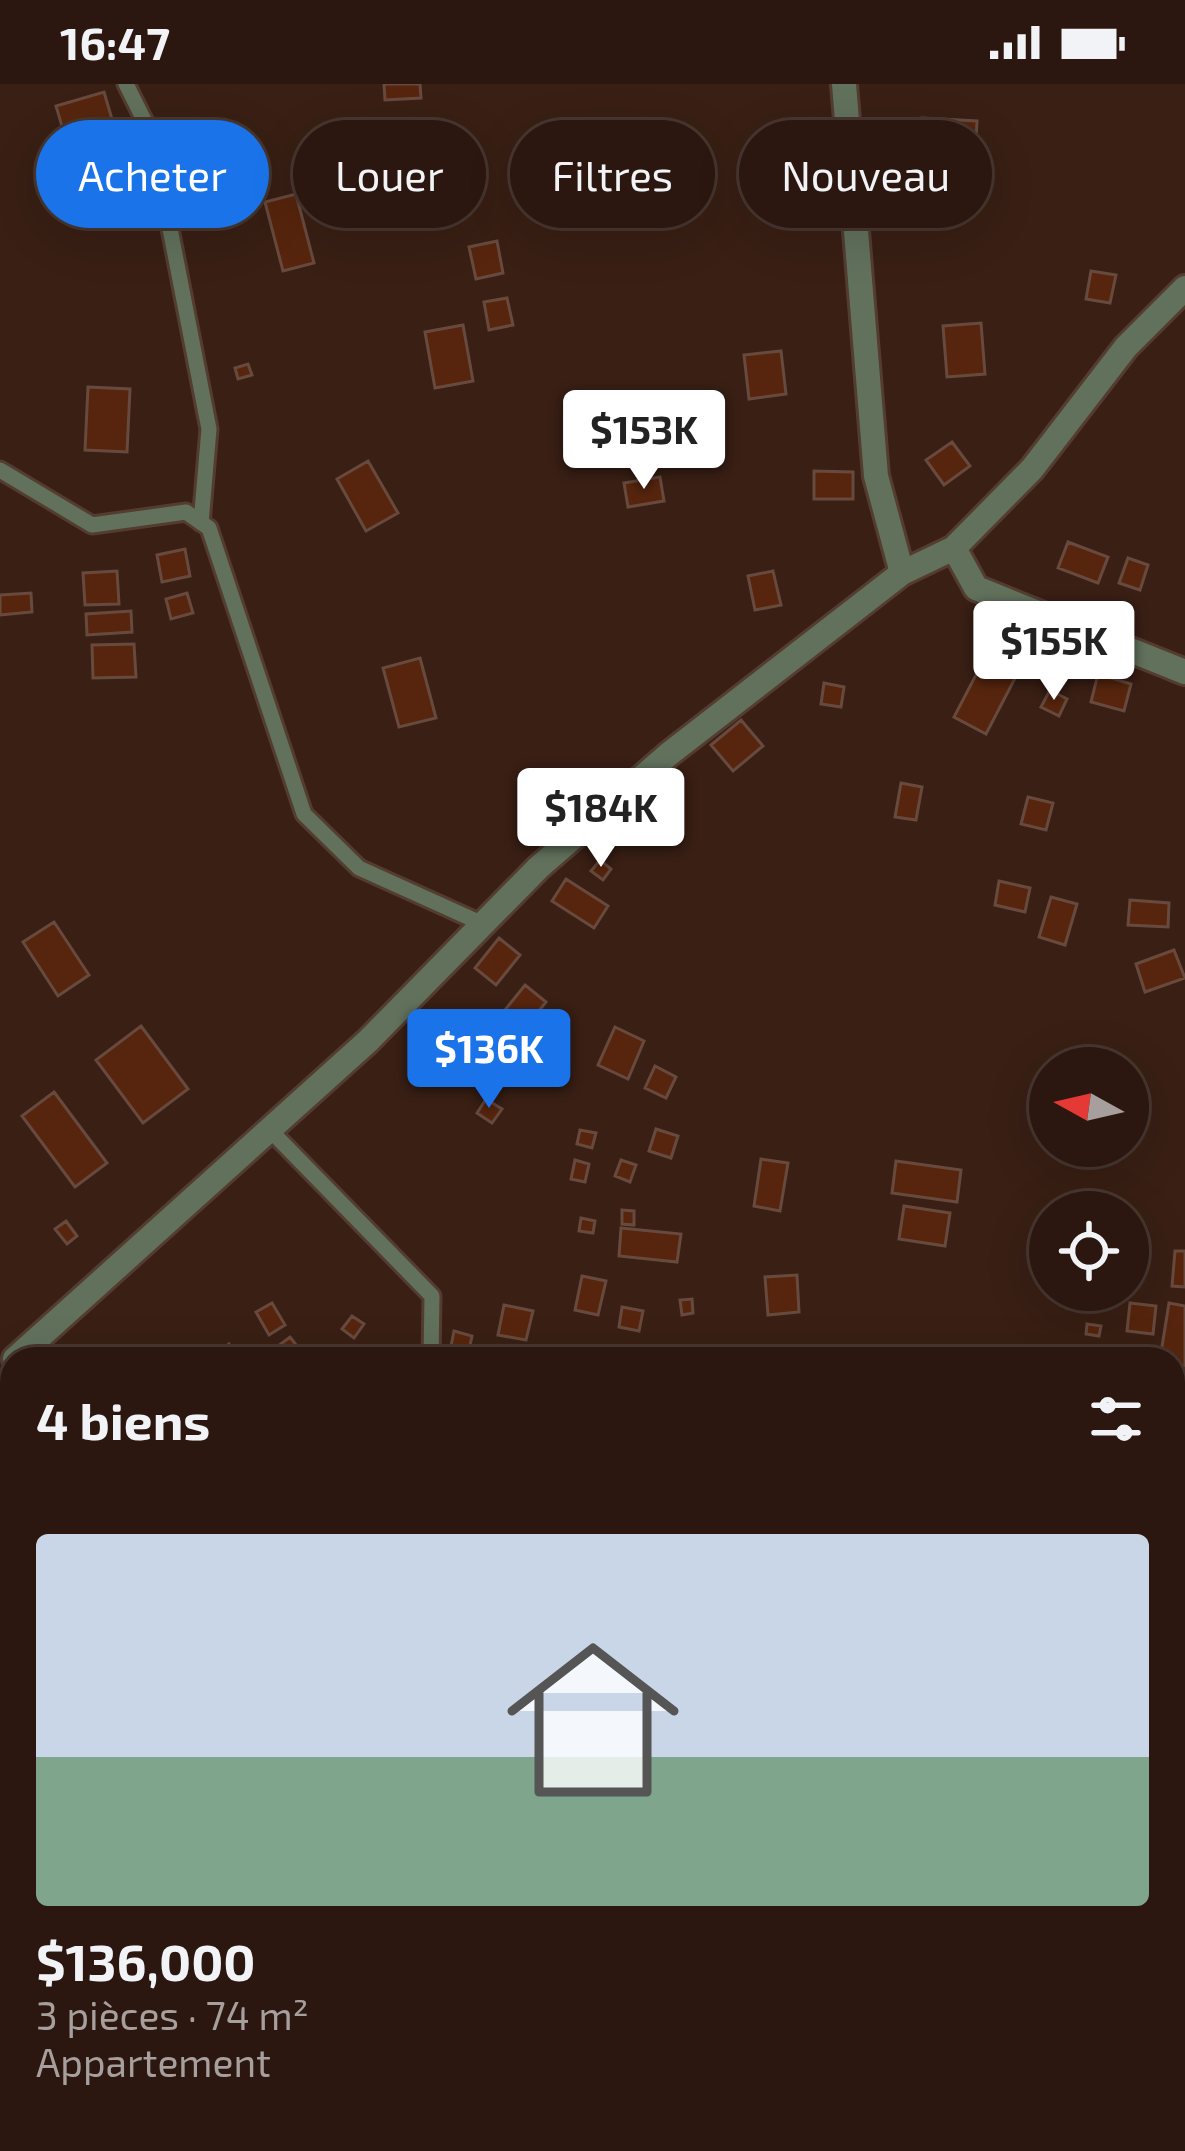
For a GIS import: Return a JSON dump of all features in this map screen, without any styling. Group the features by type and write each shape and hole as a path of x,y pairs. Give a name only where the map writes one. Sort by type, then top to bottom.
{"street":[{"path":"844,84 876,476 902,572"},
{"path":"28,1347 368,1041 484,924 669,754 902,572 954,548 1032,469 1126,347 1185,288"},
{"path":"954,548 976,588 1185,672"}],"lane":[{"path":"126,84 152,136 208,429 201,523"},
{"path":"0,470 92,526 186,512 208,528 253,649 304,814 359,868 484,924"},
{"path":"270,1130 432,1296 431,1347"}],"building":[{"path":"384,84 420,84 421,98 385,100"},
{"path":"104,92 112,120 60,120 56,106"},
{"path":"293,195 293,228 305,228 314,263 283,271 269,201"},
{"path":"497,241 503,273 476,279 469,247"},
{"path":"1091,271 1116,275 1110,303 1086,299"},
{"path":"507,298 513,325 489,330 484,302"},
{"path":"981,323 985,374 947,377 943,326"},
{"path":"463,325 473,381 435,388 425,332"},
{"path":"781,351 786,394 749,399 744,355"},
{"path":"248,364 252,375 238,379 235,368"},
{"path":"88,387 130,389 127,452 85,450"},
{"path":"952,442 970,466 944,485 926,460"},
{"path":"368,461 398,513 366,531 337,479"},
{"path":"814,471 853,472 853,499 814,499"},
{"path":"660,477 664,501 628,507 624,483"},
{"path":"1068,542 1108,557 1098,583 1058,568"},
{"path":"185,549 190,576 162,582 157,555"},
{"path":"1128,558 1148,565 1140,590 1119,583"},
{"path":"117,571 119,604 85,605 83,573"},
{"path":"773,571 781,605 755,610 748,576"},
{"path":"31,593 32,612 0,615 0,595"},
{"path":"187,593 193,613 171,619 166,599"},
{"path":"131,611 132,632 87,635 86,614"},
{"path":"1003,623 1035,640 986,734 954,717"},
{"path":"134,644 136,677 93,678 92,645"},
{"path":"420,658 436,718 399,727 383,668"},
{"path":"1098,674 1131,684 1124,711 1091,702"},
{"path":"824,683 844,687 841,707 821,704"},
{"path":"1050,690 1067,699 1059,716 1041,707"},
{"path":"741,720 763,746 733,771 711,745"},
{"path":"901,783 922,787 916,820 895,817"},
{"path":"1028,797 1053,803 1046,830 1021,824"},
{"path":"600,860 611,869 603,880 591,871"},
{"path":"566,879 608,906 594,928 552,901"},
{"path":"999,881 1030,888 1025,912 995,905"},
{"path":"1051,897 1077,904 1065,945 1039,937"},
{"path":"1130,900 1169,903 1168,927 1128,925"},
{"path":"54,922 89,975 58,996 23,942"},
{"path":"499,938 520,955 496,985 475,968"},
{"path":"1174,950 1185,978 1145,992 1136,964"},
{"path":"525,985 546,1002 522,1032 501,1015"},
{"path":"141,1026 188,1089 143,1123 96,1060"},
{"path":"615,1027 644,1041 628,1079 598,1065"},
{"path":"492,1044 510,1059 497,1076 478,1061"},
{"path":"655,1066 676,1077 666,1098 645,1088"},
{"path":"54,1092 107,1163 75,1187 22,1116"},
{"path":"486,1099 502,1109 492,1123 477,1113"},
{"path":"656,1129 678,1136 671,1158 649,1151"},
{"path":"580,1130 596,1133 592,1148 577,1144"},
{"path":"761,1159 788,1163 780,1211 754,1206"},
{"path":"575,1160 589,1164 585,1182 571,1179"},
{"path":"621,1160 636,1165 630,1182 615,1176"},
{"path":"896,1161 961,1170 957,1202 892,1193"},
{"path":"904,1206 950,1213 945,1246 899,1239"},
{"path":"622,1210 634,1211 634,1225 622,1224"},
{"path":"581,1218 595,1221 593,1233 579,1231"},
{"path":"66,1221 77,1236 67,1244 55,1229"},
{"path":"621,1228 681,1234 677,1262 619,1256"},
{"path":"1175,1251 1185,1251 1185,1287 1172,1286"},
{"path":"797,1275 799,1312 768,1315 765,1277"},
{"path":"582,1276 606,1281 598,1315 575,1310"},
{"path":"692,1299 693,1313 682,1315 680,1300"},
{"path":"272,1303 285,1325 269,1335 256,1312"},
{"path":"1169,1303 1185,1306 1185,1347 1162,1347"},
{"path":"504,1305 533,1311 526,1340 498,1335"},
{"path":"1149,1305 1156,1306 1153,1334 1127,1331 1129,1311 1149,1311"},
{"path":"622,1307 643,1311 639,1331 619,1327"},
{"path":"352,1316 364,1324 354,1338 342,1329"},
{"path":"1087,1324 1101,1326 1099,1336 1086,1334"},
{"path":"454,1331 472,1336 470,1347 451,1347"},
{"path":"290,1337 298,1347 279,1347"}]}
